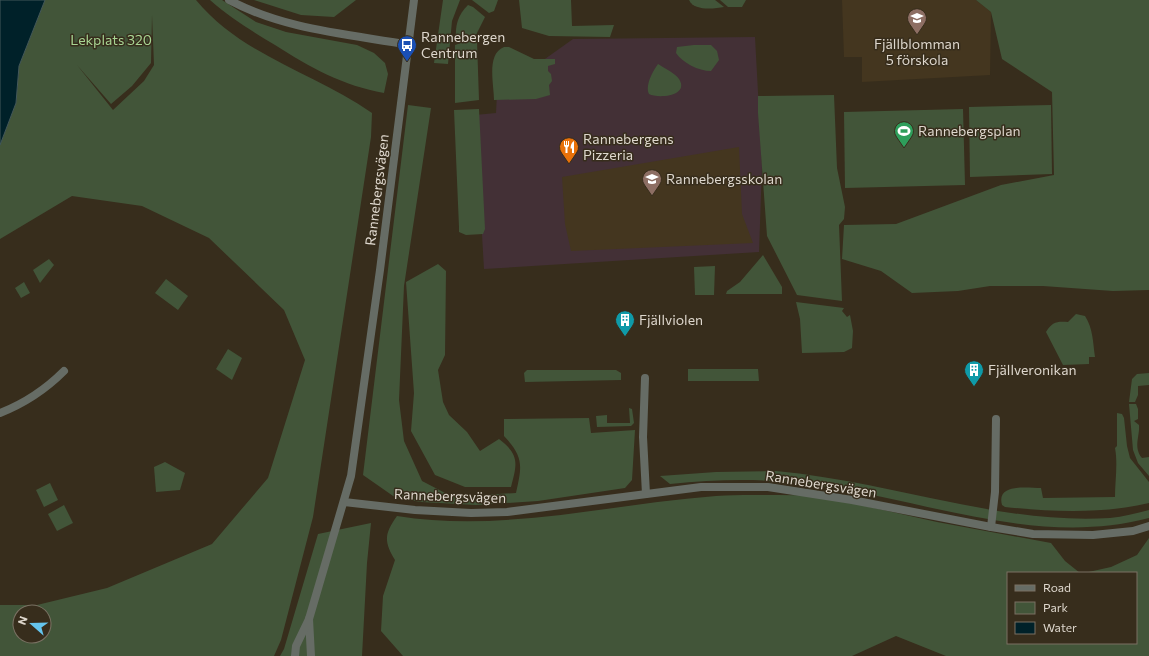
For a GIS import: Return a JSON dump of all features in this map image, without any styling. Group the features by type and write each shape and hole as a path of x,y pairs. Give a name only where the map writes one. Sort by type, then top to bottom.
{"street":[{"path":"229,0 256,13 293,25 410,45"},
{"name":"Rannebergsvägen","path":"295,656 296,646 309,619 344,502 355,452 410,45 414,0"},
{"path":"0,413 32,396 53,382 64,371"},
{"path":"645,378 643,437 646,494"},
{"path":"991,527 995,492 996,419"},
{"name":"Rannebergsvägen","path":"344,502 379,507 470,512 536,509 701,487 768,487 852,500 1034,534 1093,535 1133,531 1149,526"},
{"name":"Rannebergsvägen","path":"309,619 311,656"}],"shaded area":[{"name":"Fjällblomman 5 förskola","path":"842,0 976,0 991,12 990,75 862,82 862,57 844,57"},
{"path":"755,37 762,166 759,252 484,269 475,115 496,113 497,93 573,39"},
{"name":"Rannebergsskolan","path":"739,147 742,214 753,243 571,251 565,224 562,177"}],"green space":[{"name":"Lekplats 320","path":"45,0 196,0 214,19 235,36 257,50 327,86 372,113 371,137 313,517 281,640 274,656 0,656 0,605 12,605 12,644 52,644 52,604 41,604 107,588 212,544 268,478 305,360 284,310 209,238 142,206 72,196 0,239 0,145 16,103 19,66","holes":["152,15 154,65 144,81 113,110 77,65 111,104 132,86 151,63"]},
{"path":"210,0 222,0 256,22 286,32 357,45 374,53 385,63 388,74 384,93 355,86 327,75 241,24"},
{"path":"254,0 356,0 334,17 301,15"},
{"path":"443,0 460,0 452,21 448,64 434,63"},
{"path":"472,0 498,0 494,11 489,13"},
{"path":"519,0 571,0 572,26 614,25 610,37 549,36 522,28"},
{"path":"689,0 715,0 724,7 709,9 699,8 691,4"},
{"path":"720,0 746,0 742,7 728,7"},
{"path":"976,0 1149,0 1149,290 1113,291 1043,286 990,286 958,291 912,293 881,271 842,259 844,225 896,224 1001,185 1054,175 1052,92 1002,59 991,12"},
{"path":"468,5 473,7 485,17 476,35 456,39 458,20"},
{"path":"473,39 477,41 479,100 455,103 455,45"},
{"path":"711,45 717,51 719,60 711,71 701,70 691,66 676,53 677,47"},
{"path":"504,47 509,47 534,59 555,59 555,64 548,66 548,71 551,74 552,81 549,85 550,95 536,99 494,100 492,78 493,63 498,51"},
{"path":"658,64 679,79 681,85 677,93 665,96 649,94 649,82"},
{"path":"834,95 837,168 845,207 844,219 839,225 842,301 797,295 767,236 758,113 758,96"},
{"path":"408,105 431,108 404,286 399,400 404,441 422,481 449,495 464,496 516,493 520,462 511,443 504,436 504,419 589,418 591,433 635,430 632,480 625,488 538,501 476,505 421,502 396,498 363,475"},
{"path":"1051,105 1052,174 970,177 969,107"},
{"path":"479,109 485,229 483,234 466,235 459,232 454,110"},
{"name":"Rannebergsplan","path":"963,109 965,185 845,188 844,112"},
{"path":"763,255 782,287 782,294 726,294 727,291 740,282"},
{"path":"49,259 54,265 40,283 33,270"},
{"path":"438,264 446,271 445,355 438,370 443,402 449,415 467,432 480,451 499,439 511,450 515,460 515,472 511,487 465,487 435,475 411,431 414,393 406,282"},
{"path":"715,266 714,295 695,295 694,267"},
{"path":"166,279 188,296 178,310 155,293"},
{"path":"24,282 30,293 21,298 15,288"},
{"path":"796,302 844,308 842,311 847,317 850,315 853,331 852,348 844,352 802,353 800,319"},
{"path":"1076,314 1085,316 1088,321 1095,357 1089,357 1089,364 1063,365 1046,332 1053,324 1058,322 1068,322"},
{"path":"228,349 242,358 232,380 216,369"},
{"path":"688,369 758,369 759,381 688,381"},
{"path":"527,370 616,370 621,373 621,380 525,382 524,373"},
{"path":"1149,373 1149,385 1138,386 1138,395 1135,402 1129,402 1132,379 1137,374"},
{"path":"1129,404 1136,404 1138,409 1138,419 1134,421 1139,425 1137,446 1139,454 1142,458 1149,457 1149,476 1138,463 1133,450"},
{"path":"629,408 632,409 634,423 631,426 597,427 596,416 607,415 607,423 630,423"},
{"path":"1117,413 1122,414 1124,418 1130,458 1149,482 1149,503 1113,509 1077,511 1023,509 1005,507 1002,505 1001,498 1004,493 1014,488 1041,488 1043,498 1115,497"},
{"path":"165,462 185,473 180,490 156,492 154,467"},
{"path":"776,471 811,475 868,485 959,504 1019,514 1079,519 1110,518 1149,510 1149,518 1108,526 1067,527 1025,525 862,493 801,483 745,480 670,484 660,476 716,472"},
{"path":"50,483 58,500 44,507 36,490"},
{"path":"741,495 816,495 937,522 1051,543 1065,561 1079,572 1007,572 1007,644 1137,644 1137,572 1088,572 1111,567 1137,555 1149,538 1149,656 946,656 896,636 852,656 403,656 381,631 383,596 395,560 389,548 387,537 390,527 397,516 437,520 477,521 517,519 676,500"},
{"path":"64,505 73,523 57,531 48,514"},
{"path":"371,523 367,563 362,656 280,656 284,649 318,534"}],"water":[{"path":"0,0 45,0 19,66 16,103 0,145"}],"place":[{"name":"Fjällblomman 5 förskola","path":"917,35"},
{"name":"Rannebergen Centrum","path":"407,62"},
{"name":"Rannebergsplan","path":"904,148"},
{"name":"Rannebergens Pizzeria","path":"569,164"},
{"name":"Rannebergsskolan","path":"652,196"},
{"name":"Fjällviolen","path":"625,337"},
{"name":"Fjällveronikan","path":"974,387"}]}
